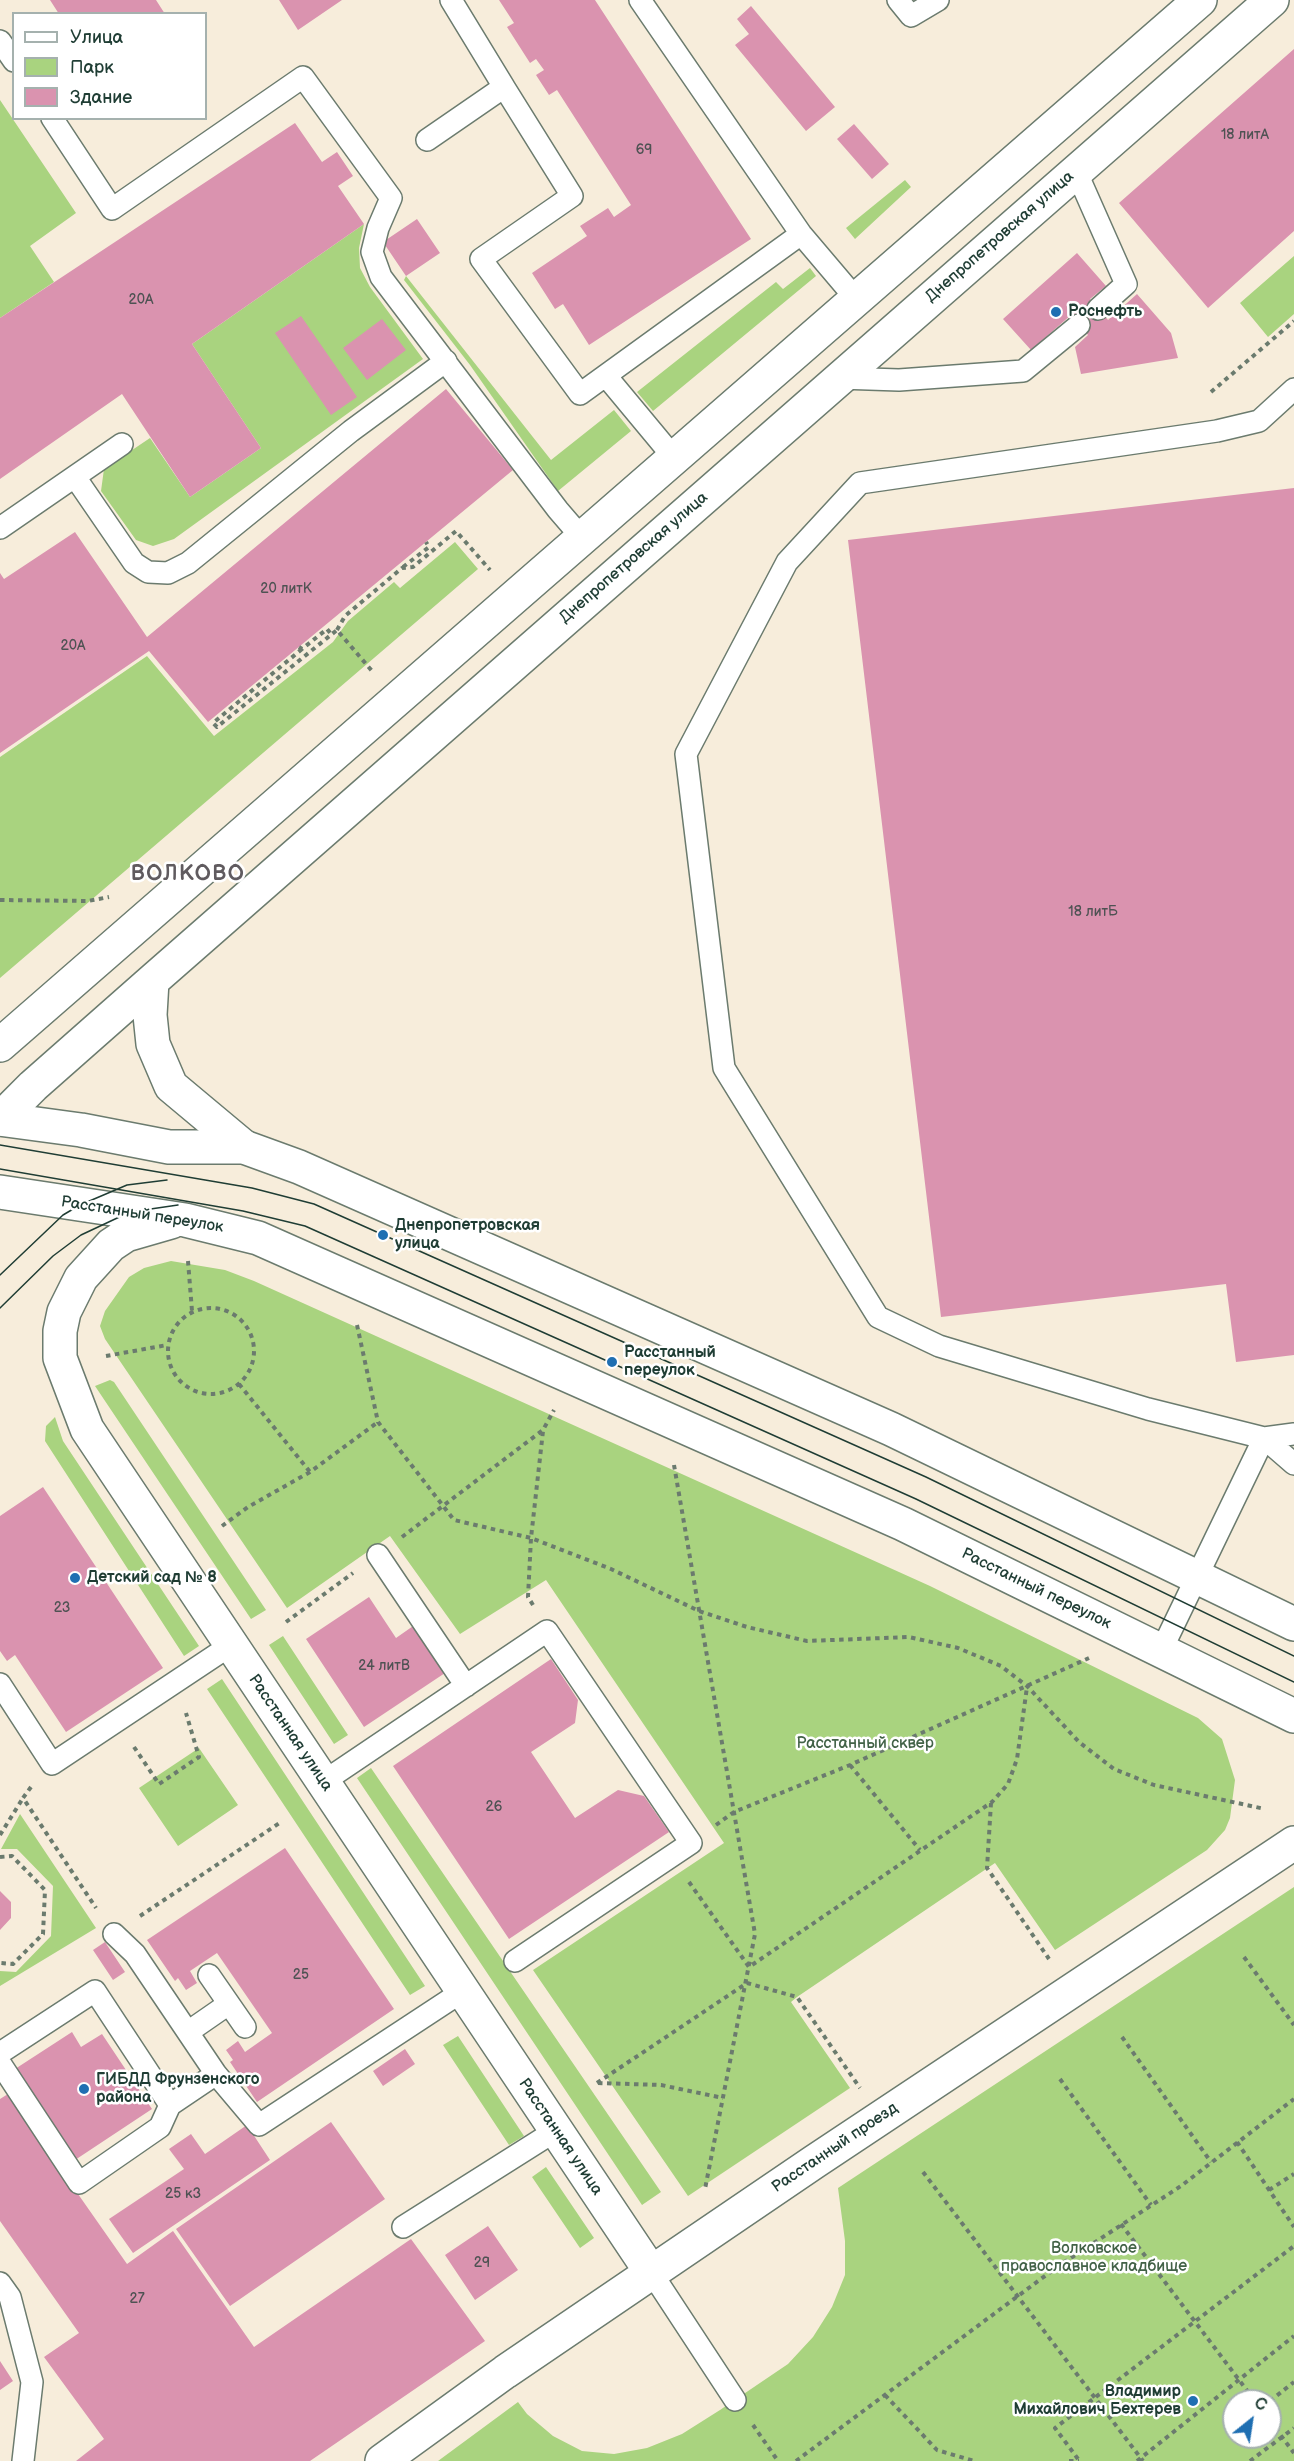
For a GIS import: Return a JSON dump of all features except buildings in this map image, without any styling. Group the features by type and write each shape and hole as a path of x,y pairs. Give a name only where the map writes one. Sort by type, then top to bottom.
{"street":[{"path":"0,1045 1200,0"},
{"name":"Днепропетровская улица","path":"0,1119 33,1086 152,981 1272,0"},
{"path":"152,981 150,1015 153,1044 171,1086 244,1147 299,1167 880,1424 1294,1624"},
{"path":"0,1119 81,1130 168,1147 244,1147"},
{"name":"Расстанный переулок","path":"0,1192 185,1220 258,1238 903,1524 1294,1716"},
{"name":"Расстанная улица","path":"185,1220 126,1235 96,1259 81,1278 64,1312 60,1331 60,1358 87,1428 651,2272"},
{"name":"Расстанный проезд","path":"382,2461 651,2272 1294,1843"}],"lane":[{"path":"451,0 572,196 481,259 580,394 801,234"},
{"path":"640,0 801,234 857,300"},
{"path":"898,0 911,16 938,0"},
{"path":"0,41 12,58"},
{"path":"53,120 112,209 303,77 391,198 378,228 372,252 381,278 558,510 583,539"},
{"path":"427,140 504,87"},
{"path":"1076,171 1125,284 1098,309"},
{"path":"839,378 899,380 1023,371 1079,325"},
{"path":"75,477 134,563 148,572 168,573 188,563 351,431 446,361"},
{"path":"606,376 675,459"},
{"path":"1294,389 1259,421 1217,431 860,483 787,562 686,754 724,1068 878,1317 939,1346 1148,1409 1264,1438 1294,1434"},
{"path":"0,528 122,444"},
{"path":"1264,1438 1294,1464"},
{"path":"1161,1651 1264,1438"},
{"path":"378,1555 466,1686"},
{"path":"323,1782 547,1630 690,1843 515,1961"},
{"path":"0,1684 52,1764 231,1645"},
{"path":"114,1935 135,1954 216,2074 259,2125 463,1991"},
{"path":"209,1975 227,2005 245,2027"},
{"path":"0,2053 94,1991 170,2105"},
{"path":"188,2031 227,2005"},
{"path":"0,2063 79,2183 160,2127 170,2105 216,2074"},
{"path":"403,2227 555,2131"},
{"path":"651,2272 735,2400"},
{"path":"0,2283 10,2297 32,2382 23,2461"}],"path":[{"path":"1211,392 1294,321"},
{"path":"402,568 413,567 456,531 490,570"},
{"path":"331,634 327,629 301,648 213,723 217,728 337,630 345,616 429,547 426,542"},
{"path":"337,630 372,672"},
{"path":"0,900 88,901 116,895"},
{"path":"188,1260 192,1311"},
{"path":"217,1307 228,1311 247,1327 254,1351 253,1363 239,1384 228,1391 216,1394 190,1389 179,1382 172,1371 167,1345 175,1325 192,1311 217,1307"},
{"path":"355,1317 378,1422 454,1520 531,1538 611,1569 699,1611 747,1627 807,1641 909,1637 958,1648 1001,1666 1027,1686 1079,1742 1114,1769 1154,1785 1265,1809"},
{"path":"106,1356 167,1345"},
{"path":"239,1384 310,1472"},
{"path":"547,1630 528,1597 531,1538 543,1430 555,1407"},
{"path":"222,1526 248,1507 310,1472 378,1422"},
{"path":"285,1622 444,1506 543,1430"},
{"path":"690,1843 734,1812 850,1765 1093,1656"},
{"path":"117,1721 159,1784 199,1757 184,1704 184,1676"},
{"path":"671,1856 749,1967 992,1802 1008,1784 1017,1759 1027,1686"},
{"path":"0,1835 37,1778 52,1764"},
{"path":"850,1765 920,1850"},
{"path":"23,1798 114,1935 281,1822"},
{"path":"992,1802 987,1868 1053,1965"},
{"path":"0,1857 12,1856 45,1890 43,1934 13,1964 0,1963"},
{"path":"1244,1957 1294,2025"},
{"path":"723,2098 661,2085 597,2083 747,1983 797,1997 862,2091"},
{"path":"1122,2037 1211,2162"},
{"path":"1060,2079 1150,2205"},
{"path":"796,2461 1018,2296 1211,2162 1294,2099"},
{"path":"1237,2142 1294,2227"},
{"path":"923,2172 1096,2398 1140,2460 1294,2336"},
{"path":"1269,2190 1294,2174"},
{"path":"1121,2224 1246,2389"},
{"path":"1079,2460 1055,2428 1294,2246"},
{"path":"1282,2392 1294,2382"},
{"path":"885,2395 937,2450 974,2461"},
{"path":"735,2400 778,2461"},
{"path":"1294,2428 1282,2437 1294,2453"},
{"path":"1250,2461 1266,2449"},
{"path":"1069,2461 1079,2460"}],"green space":[{"path":"0,100 76,213 30,246 54,282 0,318"},
{"path":"905,180 911,187 855,239 846,228"},
{"path":"364,224 359,248 360,268 370,287 423,359 174,539 153,546 136,540 101,491 104,469 150,438 190,497 261,448 192,344"},
{"path":"1294,256 1294,314 1268,337 1240,303"},
{"path":"810,268 816,276 653,411 637,392 776,282 783,289"},
{"path":"406,276 551,460 614,410 631,431 558,491 470,365 404,280"},
{"path":"455,542 478,569 0,978 0,757 147,656 214,736 333,642 348,621 394,582 400,588"},
{"name":"Расстанный сквер","path":"171,1261 225,1270 254,1281 930,1586 1198,1718 1222,1739 1235,1780 1230,1818 1225,1830 1207,1850 1055,1950 995,1863 797,1997 791,2002 850,2088 688,2196 533,1970 724,1843 546,1580 460,1634 390,1536 287,1608 105,1339 100,1326 105,1311 129,1277 144,1268"},
{"path":"110,1380 114,1382 266,1610 251,1619 95,1386"},
{"path":"55,1417 63,1441 199,1646 184,1656 45,1441 46,1426"},
{"path":"283,1636 348,1735 334,1744 269,1645"},
{"path":"222,1679 425,1986 410,1995 207,1689"},
{"path":"199,1748 238,1805 178,1846 139,1788"},
{"path":"371,1768 661,2192 642,2205 357,1778"},
{"path":"20,1814 96,1928 0,1986 0,1971 16,1972 51,1936 53,1886 17,1849 1,1849"},
{"name":"Волковское православное кладбище","path":"1294,1887 1294,2461 438,2461 518,2402 527,2414 553,2436 582,2451 614,2454 647,2448 682,2434 788,2364 813,2337 832,2307 845,2275 845,2241 838,2188"},
{"path":"458,2036 524,2136 509,2145 443,2045"},
{"path":"546,2167 594,2238 580,2248 532,2177"}],"tram line":[{"path":"0,1145 252,1188 314,1204 926,1477 1294,1656"},
{"path":"0,1169 243,1211 305,1226 916,1499 1294,1682"},
{"path":"0,1275 63,1215 80,1205 127,1185 167,1180"},
{"path":"0,1308 53,1256 81,1235 130,1212 178,1205"}],"place":[{"name":"Роснефть","path":"1056,312"},
{"name":"Днепропетровская улица","path":"383,1235"},
{"name":"Расстанный переулок","path":"612,1362"},
{"name":"Детский сад № 8","path":"75,1578"},
{"name":"ГИБДД Фрунзенского района","path":"84,2089"},
{"name":"Владимир Михайлович Бехтерев","path":"1193,2401"}],"district":[{"name":"ВОЛКОВО","path":"188,874"}]}
